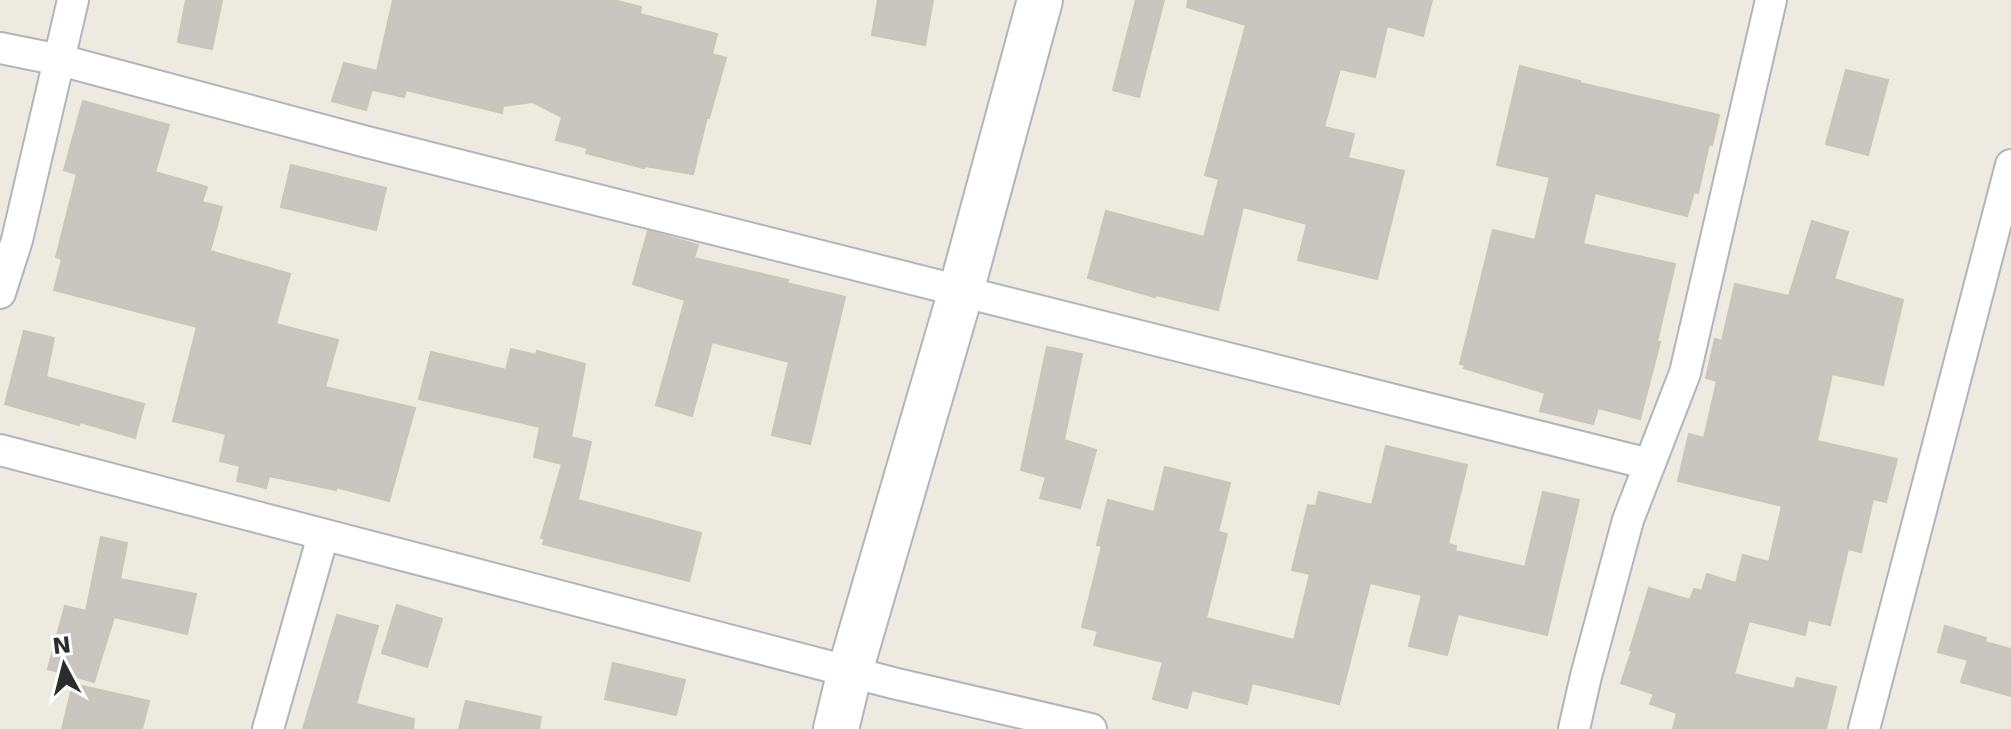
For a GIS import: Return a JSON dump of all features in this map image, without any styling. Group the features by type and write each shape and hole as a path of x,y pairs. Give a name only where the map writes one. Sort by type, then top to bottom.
{"street":[{"path":"0,293 17,240 73,0"},
{"path":"836,729 1040,0"},
{"path":"1574,729 1628,520 1685,373 1771,0"},
{"path":"0,48 60,60 363,141 1649,464"},
{"path":"1864,729 2011,165"},
{"path":"0,450 893,683 1091,729"},
{"path":"268,729 322,539"}],"building":[{"path":"186,0 222,0 212,49 178,42"},
{"path":"393,0 613,0 641,7 640,14 717,34 712,54 726,58 693,174 644,168 586,153 588,148 556,140 562,117 533,102 503,106 502,113 406,90 404,97 373,90 377,72 366,110 332,101 344,63 377,71"},
{"path":"878,0 933,0 925,45 872,35"},
{"path":"1136,0 1164,0 1139,97 1113,90"},
{"path":"1188,0 1432,0 1423,36 1387,26 1375,77 1340,69 1324,127 1354,134 1348,158 1404,171 1377,279 1298,260 1307,224 1243,207 1218,310 1155,297 1088,278 1106,211 1204,237 1219,179 1205,175 1246,25 1187,7"},
{"path":"1520,66 1719,115 1698,193 1694,192 1687,216 1595,193 1583,244 1675,264 1657,342 1660,342 1640,419 1598,408 1593,424 1540,411 1545,393 1464,368 1465,365 1460,364 1493,230 1535,240 1550,177 1497,165"},
{"path":"1846,70 1888,80 1868,155 1826,144"},
{"path":"83,101 169,125 155,172 207,187 202,202 222,207 210,251 290,274 276,324 338,340 325,387 415,408 389,501 336,487 336,490 269,476 266,488 237,481 240,466 220,461 226,434 173,421 197,327 54,290 62,259 56,257 77,174 64,170"},
{"path":"291,165 386,188 376,230 281,207"},
{"path":"1812,221 1848,232 1834,279 1903,300 1883,385 1832,374 1817,441 1897,459 1886,502 1873,499 1861,552 1848,549 1830,625 1808,620 1805,635 1749,621 1734,674 1794,689 1797,678 1836,687 1826,729 1673,729 1677,713 1650,704 1654,694 1621,683 1649,588 1690,600 1694,589 1702,591 1707,574 1736,583 1743,555 1769,562 1782,506 1678,481 1689,434 1704,438 1717,381 1706,378 1715,339 1722,341 1735,284 1789,296"},
{"path":"648,231 698,245 694,258 845,297 810,444 772,435 789,362 712,342 692,416 656,405 685,300 633,284"},
{"path":"24,331 54,338 46,377 144,404 135,438 5,404"},
{"path":"1047,347 1082,354 1064,440 1096,450 1080,508 1040,498 1046,477 1021,470"},
{"path":"511,349 536,355 537,351 585,364 571,437 591,442 578,500 701,533 689,581 543,544 545,539 541,538 562,464 534,457 540,427 419,399 431,352 506,370"},
{"path":"1386,446 1467,465 1448,544 1456,546 1455,551 1525,567 1543,492 1579,500 1547,635 1458,614 1447,655 1409,646 1422,595 1370,583 1339,704 1252,683 1247,704 1192,690 1187,708 1153,699 1163,662 1094,645 1098,631 1082,627 1102,546 1097,545 1108,500 1154,512 1165,467 1230,483 1218,532 1227,534 1206,618 1294,640 1310,574 1292,570 1308,505 1316,506 1319,492 1372,505"},
{"path":"101,537 127,543 120,579 196,594 187,634 114,617 94,682 48,669 65,606 86,611"},
{"path":"397,605 442,619 427,667 382,653"},
{"path":"337,615 378,626 356,704 414,719 413,729 303,729"},
{"path":"1945,626 2011,649 2011,696 1961,682 1968,660 1938,652"},
{"path":"613,663 685,680 676,715 605,699"},
{"path":"73,684 149,701 142,729 62,729"},
{"path":"466,701 541,717 539,729 459,729"}]}
